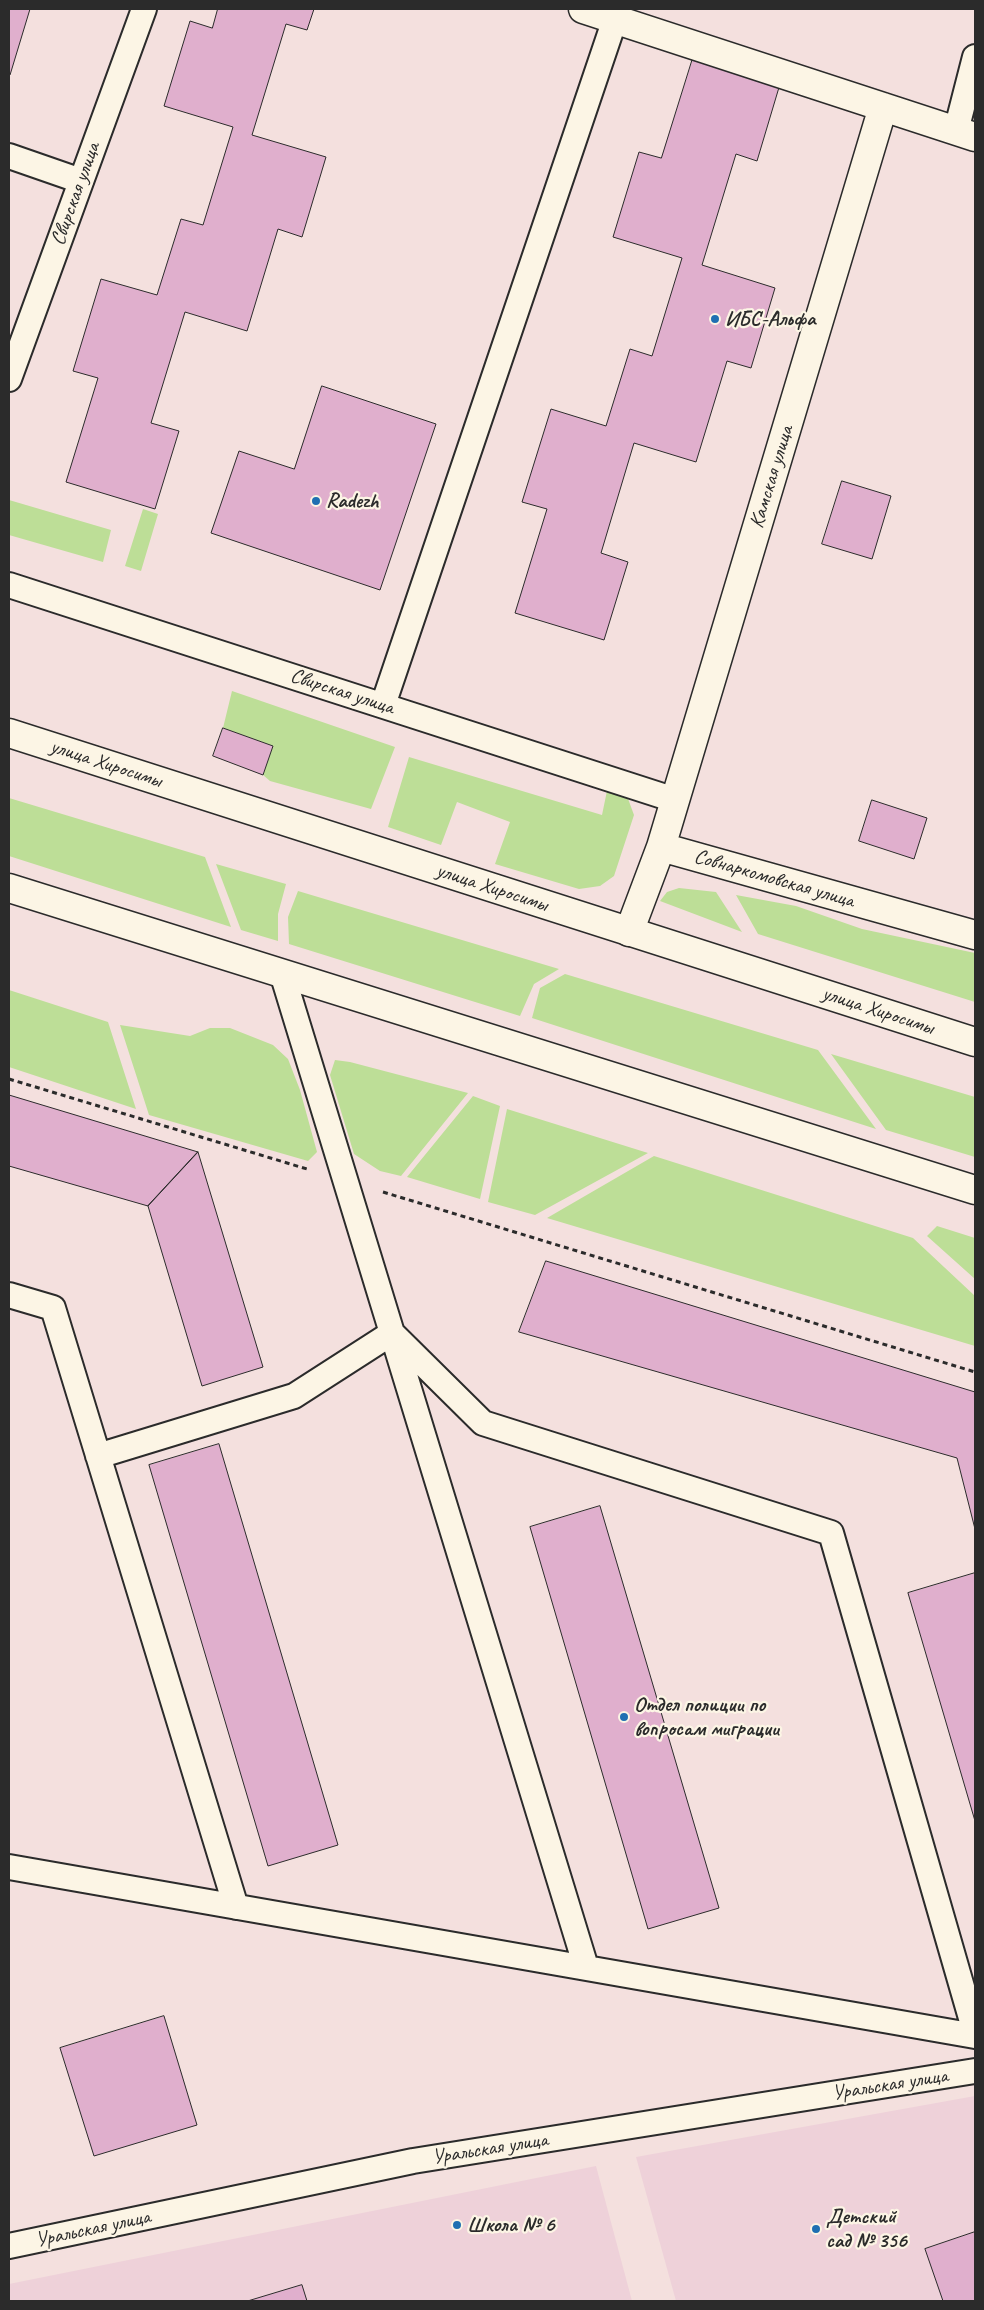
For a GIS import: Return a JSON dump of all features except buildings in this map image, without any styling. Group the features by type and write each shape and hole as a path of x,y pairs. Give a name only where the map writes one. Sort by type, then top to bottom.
{"main road":[{"path":"583,9 966,134"},
{"name":"Камская улица","path":"660,847 883,107"},
{"name":"улица Хиросимы","path":"9,732 975,1042"},
{"path":"629,932 660,847"},
{"name":"Совнаркомовская улица","path":"660,847 975,935"},
{"path":"9,888 975,1190"}],"lane":[{"name":"Свирская улица","path":"9,379 144,9"},
{"path":"383,705 615,19"},
{"path":"966,134 975,57"},
{"path":"9,156 81,181"},
{"name":"Свирская улица","path":"9,585 675,800"},
{"path":"282,973 586,1967"},
{"path":"9,1295 53,1308 236,1906"},
{"path":"98,1456 294,1396 392,1333"},
{"path":"392,1333 483,1423 830,1534 975,2032"},
{"path":"9,1867 975,2036"},
{"name":"Уральская улица","path":"9,2246 413,2161 975,2071"}],"path":[{"path":"9,1079 975,1372"}],"shaded area":[{"name":"Детский сад № 356","path":"975,2096 975,2301 676,2301 636,2157"},
{"name":"Школа № 6","path":"596,2166 632,2301 9,2301 9,2284"}],"green space":[{"path":"9,500 111,530 103,562 9,535"},
{"path":"143,509 158,514 141,571 125,566"},
{"path":"232,691 395,747 371,809 270,781 263,775 273,746 223,728"},
{"path":"409,757 602,815 608,786 627,796 634,815 614,876 600,886 579,889 495,864 510,822 457,802 441,845 388,827"},
{"path":"9,798 205,857 231,927 9,856"},
{"path":"216,864 286,884 278,914 278,941 241,930"},
{"path":"679,888 716,892 742,932 660,901 667,892"},
{"path":"298,891 559,969 534,984 520,1016 289,944 288,917"},
{"path":"736,895 796,906 862,929 975,953 975,1002 758,934"},
{"path":"565,974 818,1050 876,1129 532,1018 540,988"},
{"path":"9,990 108,1022 136,1109 9,1067"},
{"path":"120,1025 190,1036 210,1028 230,1028 273,1045 288,1059 300,1090 317,1152 308,1161 149,1115"},
{"path":"831,1054 975,1097 975,1157 886,1130"},
{"path":"335,1060 350,1062 468,1093 401,1176 380,1171 354,1154 330,1075"},
{"path":"473,1096 500,1106 480,1199 407,1177"},
{"path":"507,1109 648,1153 535,1215 488,1202"},
{"path":"654,1156 913,1238 975,1296 975,1346 547,1218"},
{"path":"937,1226 975,1238 975,1279 927,1236"}],"place":[{"name":"ИБС-Альфа","path":"715,319"},
{"name":"Radezh","path":"316,501"},
{"name":"Отдел полиции по вопросам миграции","path":"624,1717"},
{"name":"Школа № 6","path":"457,2225"},
{"name":"Детский сад № 356","path":"816,2229"}]}
